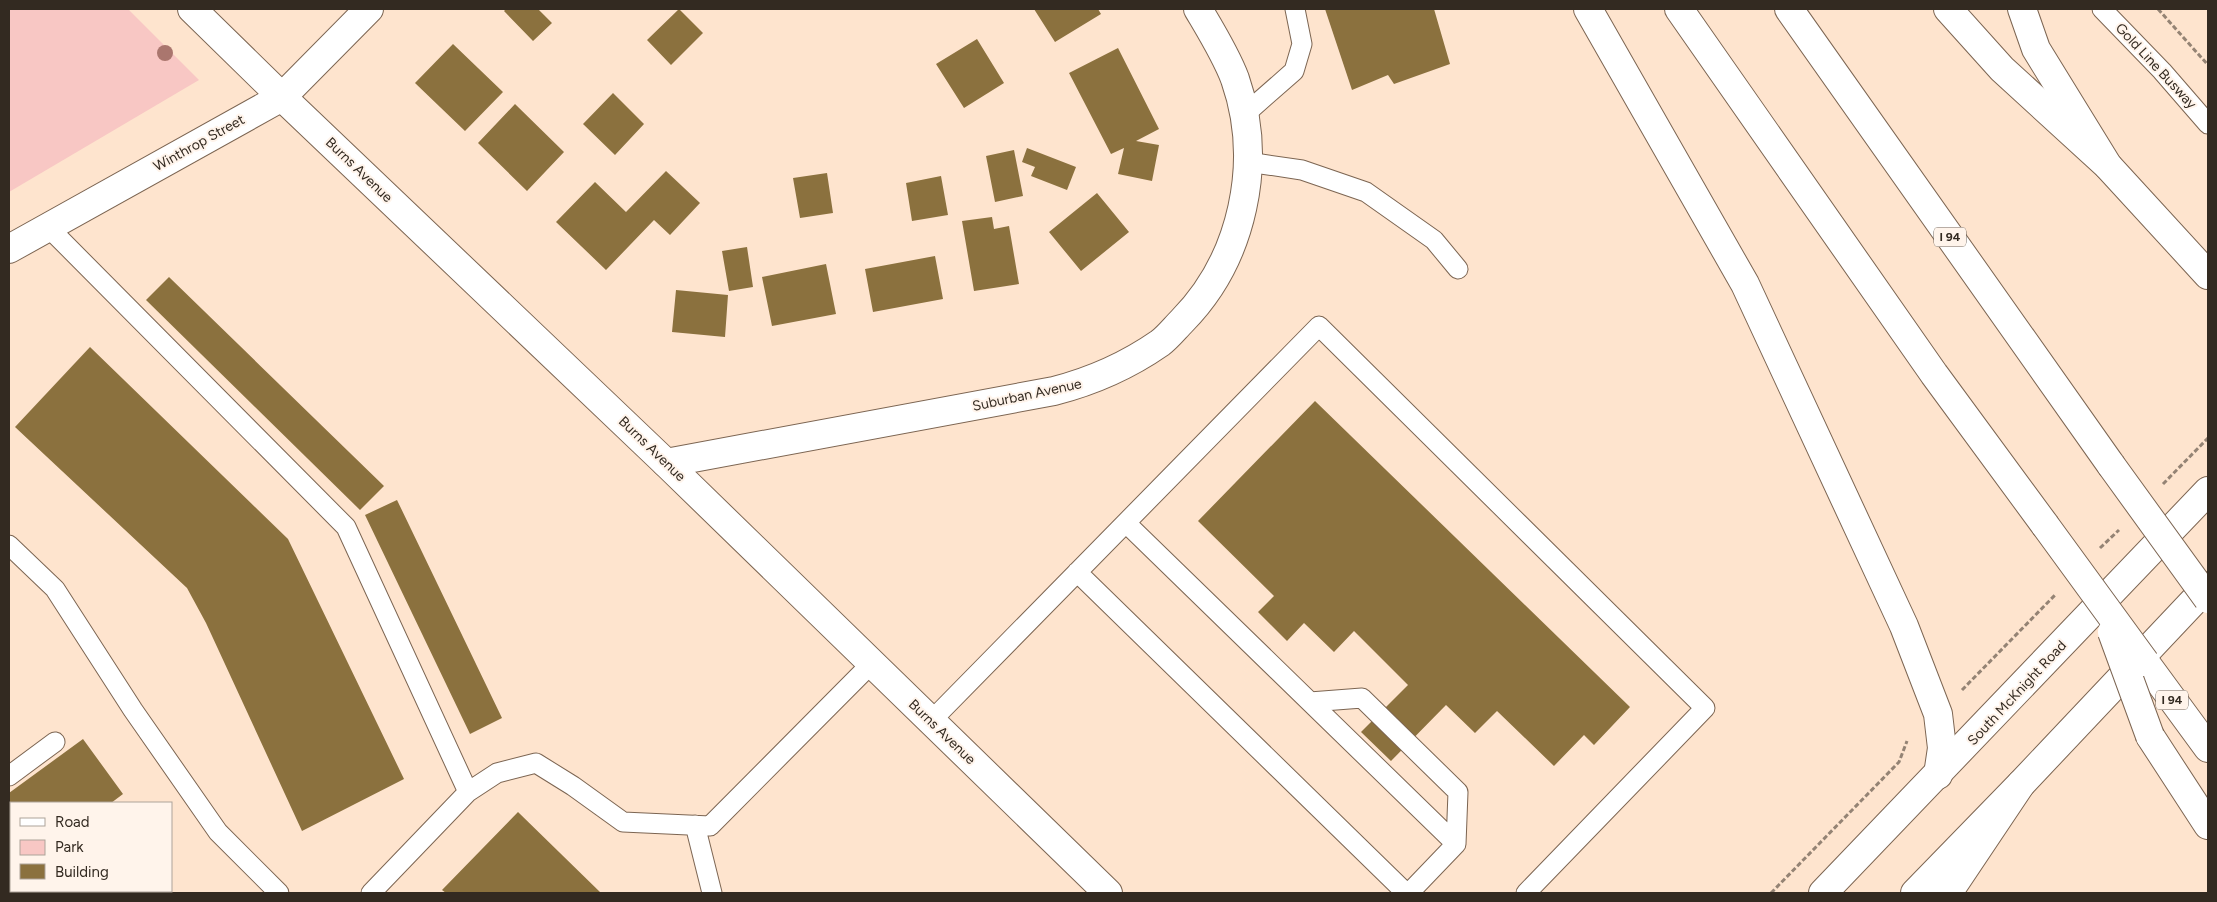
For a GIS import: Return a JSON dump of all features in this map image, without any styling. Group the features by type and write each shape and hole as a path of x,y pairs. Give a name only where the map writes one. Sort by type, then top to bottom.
{"main road":[{"name":"Burns Avenue","path":"192,9 666,463 1108,893"},
{"name":"Winthrop Street","path":"9,249 282,97 368,9"},
{"name":"Suburban Avenue","path":"666,463 1054,391 1085,383 1120,369 1162,342 1198,305 1219,274 1234,239 1246,191 1248,162 1244,115 1235,79 1198,9"},
{"path":"1588,9 1745,284 1904,626 1938,714 1942,748 1938,775"},
{"name":"I 94","path":"1679,9 1934,374 2204,743"},
{"name":"I 94","path":"1789,9 2208,599"},
{"path":"1948,9 2002,69 2108,166 2208,274"},
{"path":"2022,9 2036,49 2108,166"},
{"name":"South McKnight Road","path":"1824,893 2208,490"},
{"path":"1915,893 2208,586"},
{"path":"2100,600 2150,736 2208,825"},
{"path":"1948,893 2021,784"}],"lane":[{"path":"1244,115 1294,71 1302,44 1295,9"},
{"name":"Gold Line Busway","path":"2102,9 2162,71 2208,124"},
{"path":"1248,162 1302,170 1366,192 1434,240 1458,269"},
{"path":"48,226 346,527 468,792"},
{"path":"931,720 1319,326 1705,708 1526,893"},
{"path":"1126,522 1456,844"},
{"path":"9,545 55,589 133,710 218,832 279,893"},
{"path":"1077,572 1408,893 1456,844 1458,792 1362,698 1310,702"},
{"path":"371,893 468,792 497,773 536,763 573,786 623,822 710,826 872,663"},
{"path":"9,776 55,742"},
{"path":"696,825 712,893"}],"path":[{"path":"2158,9 2208,65"},
{"path":"2160,488 2208,438"},
{"path":"2098,551 2125,523"},
{"path":"1771,893 1899,762 1910,733 1938,714 2063,587"}],"green space":[{"path":"9,9 128,9 199,80 9,192"}],"building":[{"path":"506,9 538,9 552,23 533,41 504,11"},
{"path":"679,9 703,33 671,65 647,40"},
{"path":"1034,9 1098,9 1101,14 1055,42"},
{"path":"1325,9 1434,9 1450,64 1394,84 1388,75 1352,90"},
{"path":"977,39 1004,83 964,108 936,64"},
{"path":"453,44 503,92 465,131 415,83"},
{"path":"1118,48 1159,129 1136,141 1159,145 1152,181 1118,174 1124,148 1111,154 1069,73"},
{"path":"613,93 644,124 615,155 583,124"},
{"path":"515,104 564,152 527,191 478,143"},
{"path":"1027,148 1076,167 1067,190 1031,176 1035,167 1022,162"},
{"path":"1014,150 1023,196 995,202 986,156"},
{"path":"666,171 700,203 670,235 654,220 606,270 556,222 595,182 626,212"},
{"path":"827,173 833,213 800,218 793,178"},
{"path":"941,176 948,215 912,221 906,183"},
{"path":"1097,193 1129,232 1081,271 1049,232"},
{"path":"992,217 994,229 1009,226 1019,284 974,291 962,221"},
{"path":"747,247 753,287 729,291 722,251"},
{"path":"935,256 943,299 873,312 865,269"},
{"path":"826,264 836,314 772,326 762,277"},
{"path":"169,277 384,486 360,510 146,300"},
{"path":"676,290 728,295 725,337 672,332"},
{"path":"90,347 288,539 404,779 302,831 206,623 187,588 15,427"},
{"path":"1315,401 1630,707 1594,745 1584,735 1554,766 1497,711 1475,733 1446,705 1391,761 1361,732 1408,685 1354,631 1334,652 1304,623 1287,641 1258,612 1274,596 1198,521"},
{"path":"397,500 502,718 470,734 365,515"},
{"path":"83,739 123,794 112,802 10,802 9,877 9,793"},
{"path":"518,812 601,893 446,893 442,890"}]}
